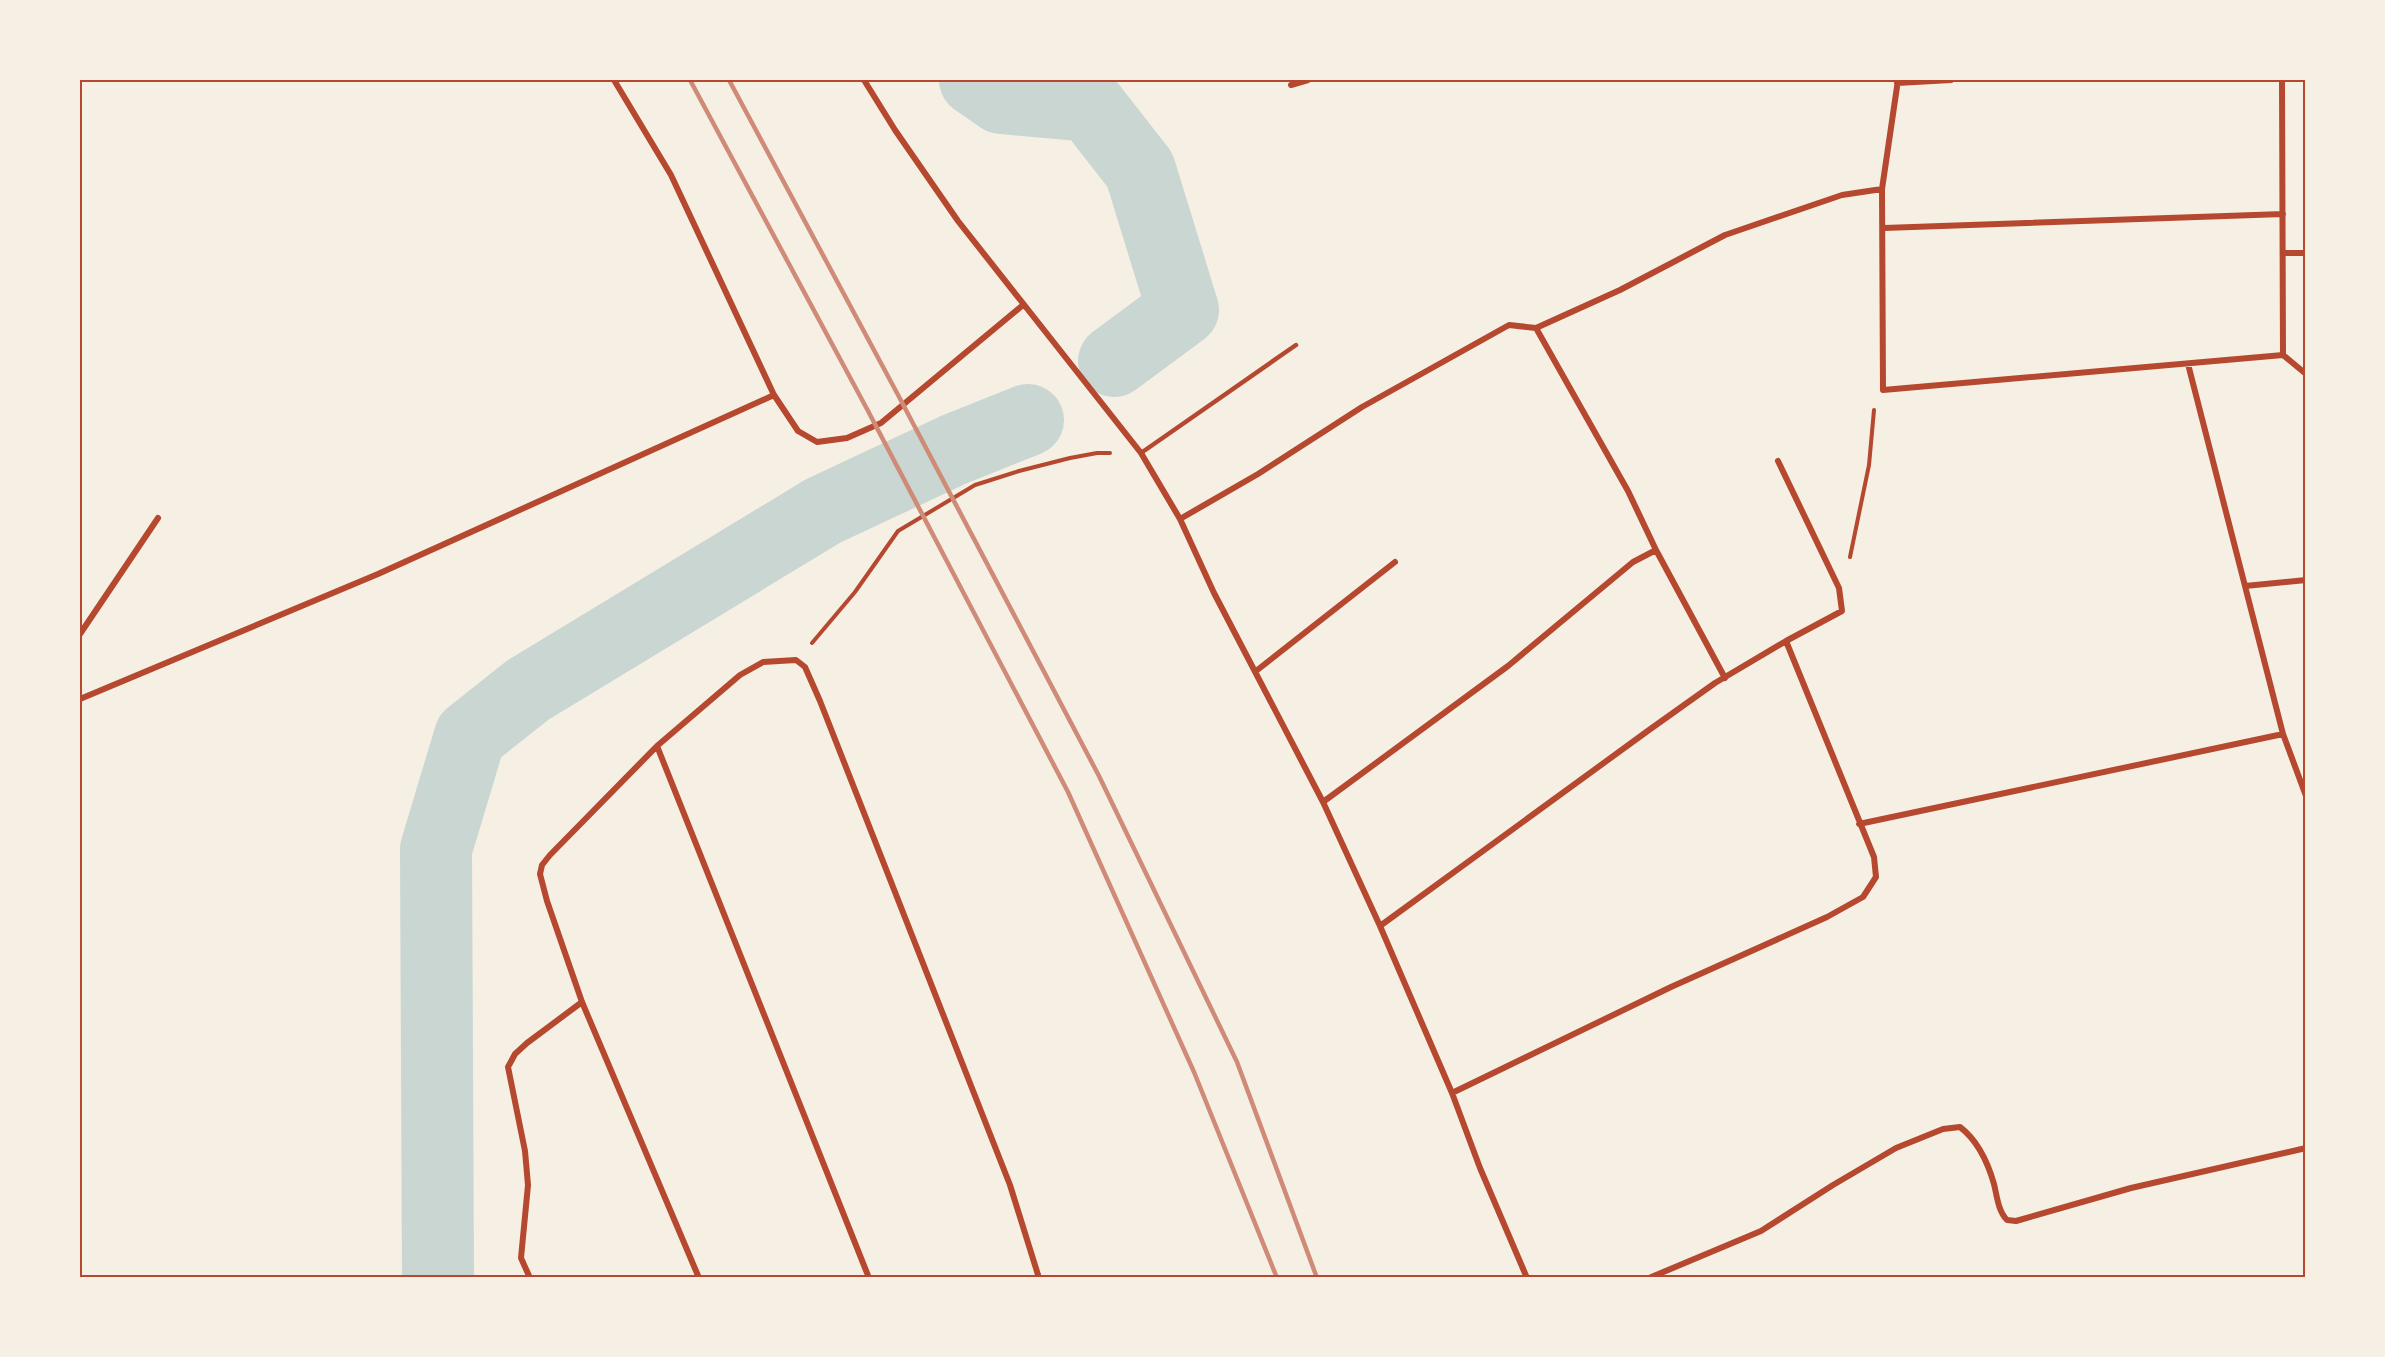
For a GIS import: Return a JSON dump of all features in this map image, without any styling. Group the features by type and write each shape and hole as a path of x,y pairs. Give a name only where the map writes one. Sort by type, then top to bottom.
{"street":[{"path":"614,80 671,175 774,395 798,431 817,442 847,438 881,423 1023,304"},
{"path":"864,80 895,130 958,221 1141,453 1180,519 1214,593 1323,802 1380,926 1452,1093 1480,1168 1527,1278"},
{"path":"1291,85 1308,80"},
{"path":"1951,80 1898,81 1882,189 1884,228 1882,390 2283,355 2306,374"},
{"path":"2282,80 2283,355"},
{"path":"1180,519 1258,474 1362,407 1509,325 1536,328 1620,290 1725,235 1842,195 1882,189"},
{"path":"1884,228 2283,214"},
{"path":"2283,253 2306,253"},
{"path":"1536,328 1628,491 1656,550 1725,678"},
{"path":"2188,364 2283,734 2306,796"},
{"path":"80,699 378,574 774,395"},
{"path":"1380,926 1648,730 1725,678 1842,611 1839,588 1778,461"},
{"path":"80,634 158,518"},
{"path":"1323,802 1508,666 1633,562 1656,550"},
{"path":"1256,671 1395,562"},
{"path":"2245,586 2306,580"},
{"path":"1452,1093 1671,987 1827,917 1863,897 1876,877 1874,857 1786,641"},
{"path":"699,1278 582,1002 540,874 542,865 657,746 740,675 763,662 796,660 805,667 833,734 1005,1174 1039,1278"},
{"path":"1859,824 2283,734"},
{"path":"657,746 869,1278"},
{"path":"530,1278 521,1258 528,1185 525,1151 508,1067 515,1054 527,1042 582,1002"},
{"path":"1649,1278 1761,1231 1896,1148 1943,1129 1960,1127 1968,1134 1994,1182 2003,1216 2007,1220 2016,1221 2131,1188 2306,1148"}],"lane":[{"path":"1141,453 1296,345"}],"path":[{"path":"1839,588 1852,551 1869,465 1874,412 1882,390"},
{"path":"816,638 855,592 898,531 975,485 1070,458 1097,453 1141,453"}],"waterway":[{"path":"975,80 1001,98 1090,106 1140,170 1183,310 1114,361"},
{"path":"438,1278 436,849 470,736 528,690 823,511 953,450 1028,420"}],"railway":[{"path":"690,80 867,409 1068,792 1194,1072 1277,1278"},
{"path":"729,80 1099,776 1237,1062 1317,1278"}]}
